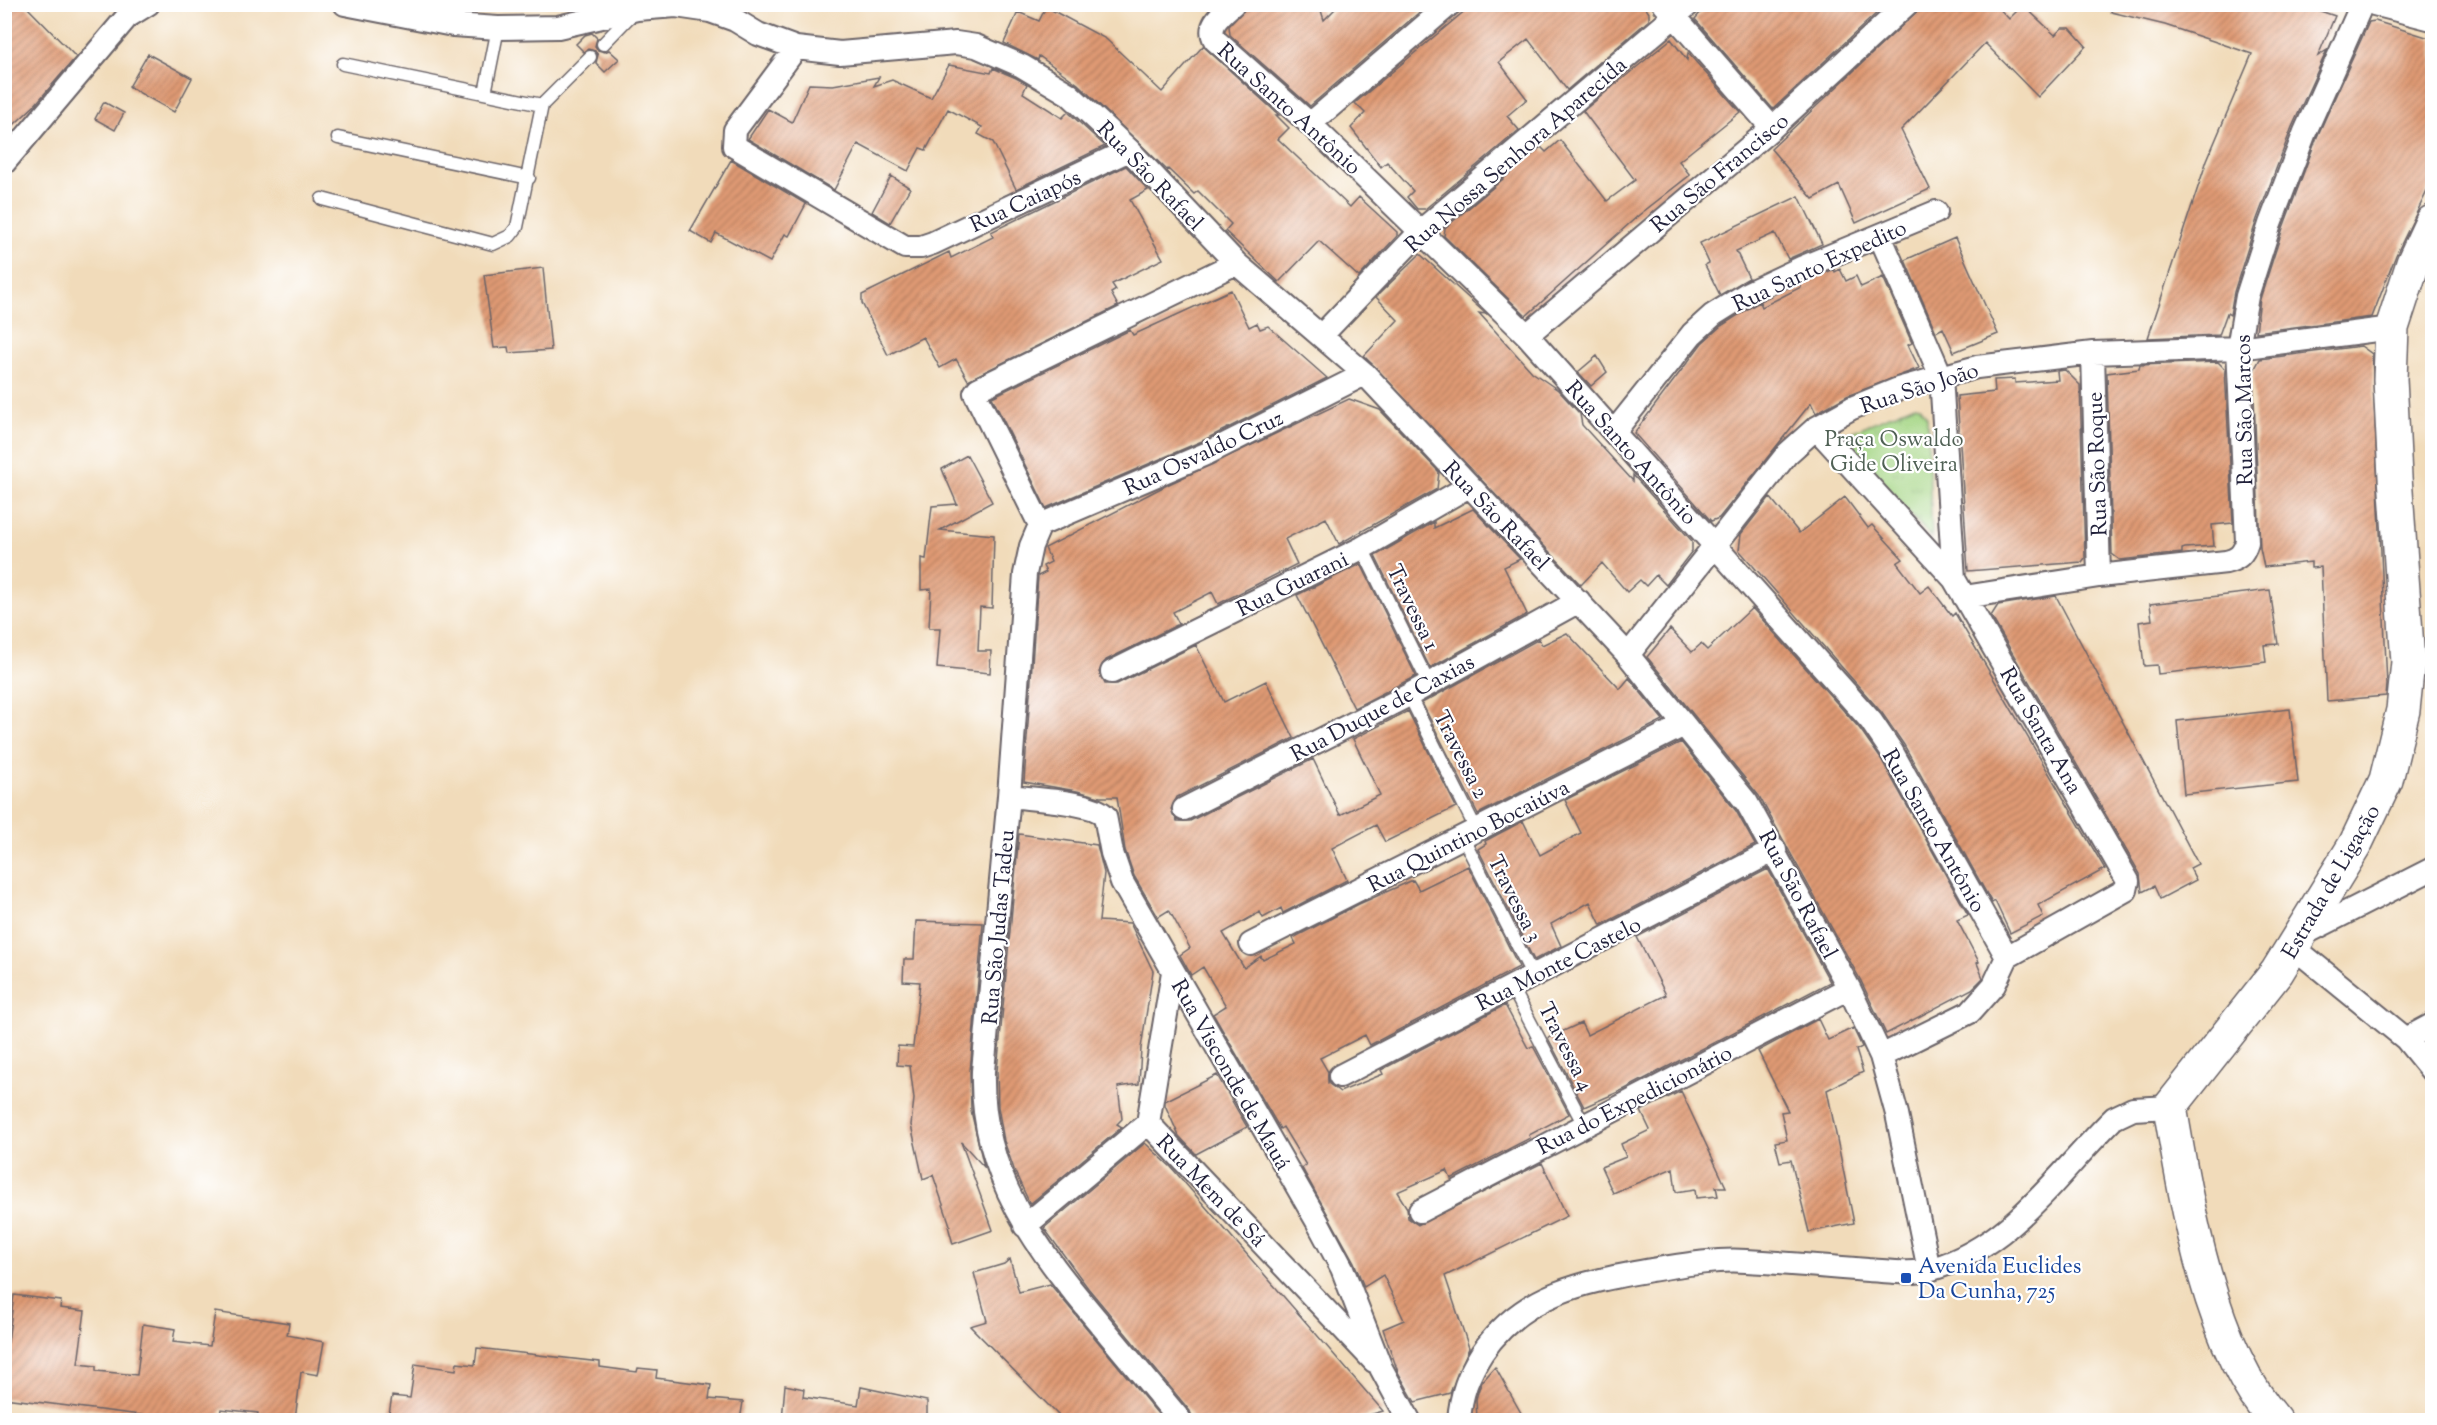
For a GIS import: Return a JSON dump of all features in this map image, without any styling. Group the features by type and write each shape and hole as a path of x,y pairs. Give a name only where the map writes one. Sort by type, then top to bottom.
{"main road":[{"name":"Estrada de Ligação","path":"2170,1107 2277,972 2355,845 2386,780 2403,710 2408,662 2393,445 2390,379 2392,328 2413,263 2433,222"},
{"path":"2170,1107 2200,1255 2229,1346 2255,1395 2275,1420"}],"street":[{"path":"4,163 127,17 148,4"},
{"name":"Rua São Rafael","path":"345,4 453,25 498,28 558,27 637,9 676,6 710,11 735,20 758,34 796,48 840,53 956,43 992,51 1069,94 1129,150 1236,262 1365,374 1579,601 1628,656 1748,803 1849,988 1881,1056 1897,1114 1929,1270"},
{"name":"Rua Santo Antônio","path":"1233,4 1213,24 1213,37 1310,124 1422,230 1527,335 1871,721 1892,752 2007,957"},
{"path":"1310,124 1450,4"},
{"name":"Rua São Francisco","path":"1527,335 1772,128 1907,4"},
{"name":"Rua São Marcos","path":"1959,588 2226,562 2235,560 2244,551 2247,542 2238,348 2247,296 2270,224 2305,132 2362,4"},
{"path":"2374,4 2433,19"},
{"path":"1676,9 1772,128"},
{"name":"Rua Nossa Senhora Aparecida","path":"1321,336 1422,230 1676,9"},
{"name":"Rua Caiapós","path":"796,48 735,130 734,146 899,245 921,247 1129,150"},
{"name":"Rua Santo Expedito","path":"1614,432 1692,334 1713,315 1748,293 1801,268 1936,212"},
{"name":"Rua Santa Ana","path":"1880,236 1941,376 1959,588"},
{"path":"1040,525 976,399 977,390 1236,262"},
{"name":"Rua São João","path":"1628,656 1787,454 1816,428 1852,408 1901,388 1977,367 2093,353 2238,348 2392,328"},
{"name":"Rua São Roque","path":"2093,353 2099,576"},
{"name":"Rua Osvaldo Cruz","path":"1040,525 1208,453 1365,374"},
{"name":"Rua Santa Ana","path":"1816,428 1959,588 2128,881 2126,890 2007,957"},
{"name":"Rua Guarani","path":"1112,672 1362,548 1469,486"},
{"name":"Rua São Judas Tadeu","path":"1040,525 1031,546 1025,574 1009,796 982,1087 990,1143 1025,1226 1058,1273 1180,1420"},
{"name":"Rua Duque de Caxias","path":"1184,809 1419,690 1579,601"},
{"name":"Rua Quintino Bocaiúva","path":"1251,944 1684,725"},
{"name":"Rua Visconde de Mauá","path":"1009,796 1088,806 1102,812 1108,822 1112,853 1122,882 1317,1221 1341,1268 1381,1368 1409,1420"},
{"name":"Rua Monte Castelo","path":"1340,1076 1775,850"},
{"path":"2433,869 2295,942 2406,1039 2433,1071"},
{"path":"1881,1056 1970,1012 1994,985 2007,957"},
{"name":"Rua Mem de Sá","path":"1173,972 1148,1123 1381,1368"},
{"name":"Rua do Expedicionário","path":"1420,1211 1849,988"},
{"path":"2406,1039 2433,1025"},
{"path":"1459,1420 1461,1395 1473,1366 1489,1342 1514,1316 1569,1288 1614,1277 1691,1264 1743,1261 1901,1272 1929,1270 1961,1259 1989,1244 2015,1223 2114,1118 2133,1110 2170,1107"},
{"path":"1025,1226 1148,1123"}],"lane":[{"path":"603,44 637,9"},
{"path":"485,93 498,28"},
{"path":"322,199 493,244 510,236 517,227 529,178 542,105 590,57"},
{"path":"342,64 542,105"},
{"path":"338,138 529,178"},
{"name":"Travessa 1","path":"1362,548 1419,690"},
{"name":"Travessa 2","path":"1419,690 1470,835"},
{"name":"Travessa 3","path":"1470,835 1533,976"},
{"name":"Travessa 4","path":"1512,987 1584,1125"}],"green space":[{"name":"Praça Oswaldo Gide Oliveira","path":"1915,405 1920,406 1927,417 1932,538 1839,437"}],"building":[{"path":"4,4 24,4 76,57 34,106 4,134"},
{"path":"1250,4 1319,4 1324,20 1340,4 1418,4 1423,9 1310,106 1230,35 1229,26"},
{"path":"1473,4 1643,4 1649,13 1649,20 1567,90 1528,39 1499,62 1527,99 1507,116 1519,130 1425,209 1417,209 1407,197 1413,191 1387,162 1381,167 1351,128 1365,113 1355,103"},
{"path":"1708,4 1876,4 1880,10 1773,109 1695,19"},
{"path":"1925,4 1995,4 2009,19 2023,5 2055,35 2062,28 2070,28 2086,46 2038,97 1985,43 1901,130 1930,189 1856,223 1839,185 1813,199 1771,149"},
{"path":"2112,4 2300,4 2335,16 2318,56 2327,50 2292,127 2257,219 2234,292 2230,315 2227,313 2219,335 2148,338 2207,160 2252,54 2165,25 2111,12"},
{"path":"1046,7 1106,39 1162,92 1203,46 1279,115 1276,115 1289,128 1278,139 1350,207 1359,197 1397,232 1397,236 1359,277 1319,241 1279,282 1225,231 1231,224 1198,191 1194,194 1167,170 1078,84 1039,56 1038,60 1004,43 1018,12 1039,21"},
{"path":"2375,21 2433,39 2433,179 2396,255 2372,317 2256,332 2260,299 2283,228 2317,137 2369,22"},
{"path":"592,33 597,38 595,46 598,50 605,52 609,50 619,59 605,72 596,63 598,55 595,51 588,49 584,52 576,44 585,35"},
{"path":"1671,39 1687,60 1688,53 1740,112 1679,161 1690,175 1639,215 1526,316 1444,236 1445,228 1541,147 1546,152 1560,140 1607,201 1635,180 1583,111"},
{"path":"148,54 192,78 174,112 129,87"},
{"path":"949,65 991,73 993,68 1016,78 1027,84 1023,93 1062,118 1068,112 1105,146 1016,189 993,142 978,134 982,127 948,109 926,150 920,148 908,171 858,144 834,190 748,139 768,109 792,122 809,84 833,85 879,77 874,86 892,80 931,98"},
{"path":"104,102 124,113 115,130 95,119"},
{"path":"731,160 806,204 789,236 785,234 770,262 716,233 711,243 690,231"},
{"path":"1126,166 1148,190 1130,200 1163,259 1112,284 1116,290 1111,293 1118,306 968,380 956,359 940,368 923,337 888,355 862,303 862,295 949,252 951,258 993,237 991,232"},
{"path":"891,176 910,188 890,223 872,212"},
{"path":"1799,196 1822,244 1788,259 1775,233 1736,251 1749,278 1720,295 1705,265 1709,263 1700,243"},
{"path":"1955,238 1998,334 1954,352 1943,328 1936,332 1905,260"},
{"path":"1420,254 1486,314 1479,313 1532,372 1558,390 1580,414 1582,425 1633,481 1633,475 1692,541 1692,551 1666,585 1656,575 1646,586 1640,580 1627,592 1602,563 1581,585 1364,356 1398,320 1376,297"},
{"path":"543,268 551,350 509,353 508,347 494,348 484,275"},
{"path":"1834,269 1835,272 1840,269 1846,281 1856,276 1861,287 1883,277 1912,343 1908,345 1919,368 1847,396 1816,413 1811,403 1719,518 1711,521 1634,433 1702,343 1721,326 1754,305 1760,302 1762,307 1801,287 1800,284"},
{"path":"1231,290 1249,327 1257,323 1260,329 1268,326 1327,378 1202,441 1046,508 992,397 1130,330 1133,335"},
{"path":"2361,346 2372,354 2386,696 2327,701 2321,567 2311,568 2311,562 2264,567 2260,548 2253,372 2260,359"},
{"path":"1597,356 1607,372 1591,386 1578,372"},
{"path":"2218,362 2225,369 2233,523 2212,525 2214,546 2185,548 2182,549 2182,553 2120,560 2112,554 2107,373 2139,369 2140,365"},
{"path":"2065,370 2080,385 2085,558 2082,562 1968,571 1957,396 1995,392 1994,380 2015,379 2015,383 2058,380 2057,371"},
{"path":"1349,399 1380,410 1439,472 1437,489 1339,544 1326,518 1285,539 1297,564 1218,604 1212,592 1173,612 1179,624 1106,660 1099,672 1105,684 1117,684 1196,645 1224,702 1266,681 1294,738 1177,797 1171,809 1177,821 1190,821 1313,759 1340,815 1380,795 1353,739 1408,711 1456,807 1385,842 1376,825 1332,848 1347,880 1283,913 1281,908 1263,918 1260,912 1223,933 1244,968 1261,956 1263,960 1296,944 1293,938 1359,904 1413,880 1419,890 1468,866 1519,967 1370,1045 1365,1035 1320,1058 1328,1072 1328,1083 1340,1092 1383,1074 1381,1070 1505,1005 1528,1048 1533,1046 1569,1114 1529,1135 1530,1138 1451,1179 1447,1170 1397,1192 1407,1208 1408,1218 1418,1225 1542,1163 1567,1216 1445,1276 1469,1348 1450,1393 1415,1402 1398,1372 1383,1329 1404,1320 1383,1275 1364,1287 1354,1262 1302,1168 1306,1165 1283,1127 1280,1129 1213,1014 1226,1006 1203,967 1191,975 1180,955 1190,948 1169,910 1158,917 1134,876 1125,850 1117,797 1100,797 1024,782 1038,576 1046,572 1043,566 1051,562 1045,548 1167,485"},
{"path":"967,455 992,502 940,530 994,535 992,608 980,607 978,651 991,651 990,673 937,668 940,628 929,628 931,589 921,590 921,558 926,559 932,506 957,504 942,469"},
{"path":"1770,497 1799,533 1845,497 1868,528 1872,525 1903,559 1897,563 1920,593 1929,586 1952,616 1955,613 2105,869 2038,905 2043,916 2010,933 1995,901 1992,903 1904,745 1882,713 1739,550 1741,534"},
{"path":"1473,509 1520,559 1504,567 1527,614 1430,668 1375,556 1434,522 1434,528"},
{"path":"1361,564 1416,676 1354,708 1297,595"},
{"path":"2270,590 2278,644 2264,645 2266,662 2158,674 2157,665 2144,666 2139,622 2152,620 2150,604"},
{"path":"2056,596 2198,864 2190,868 2196,880 2160,899 2154,886 2142,892 2140,874 1991,616 1998,605"},
{"path":"1752,608 1860,729 1881,759 1968,915 1957,920 1979,962 1977,963 1983,978 1972,989 1886,1034 1861,981 1759,796 1647,657 1670,629 1692,652 1701,644 1707,650"},
{"path":"1567,633 1620,689 1629,678 1663,720 1478,814 1422,703 1539,639 1542,645"},
{"path":"2290,709 2298,782 2184,794 2177,721"},
{"path":"1681,742 1736,811 1755,845 1601,925 1590,902 1551,924 1561,946 1534,960 1478,849 1486,844 1485,841 1523,821 1540,855 1581,833 1565,800"},
{"path":"1019,834 1097,845 1104,873 1099,921 1130,923 1153,971 1141,1048 1139,1084 1118,1087 1122,1119 1117,1124 1122,1127 1030,1204 1004,1141 998,1107 997,1071"},
{"path":"1768,869 1830,982 1625,1089 1584,1107 1548,1038 1581,1023 1587,1035 1666,995 1637,937"},
{"path":"916,921 983,923 970,1072 971,1111 984,1167 961,1142 993,1230 953,1244 948,1226 950,1225 933,1175 923,1179 911,1125 914,1099 910,1066 897,1065 898,1046 913,1047 920,982 903,981 904,959 914,959"},
{"path":"1818,1019 1828,1040 1853,1028 1862,1047 1856,1050 1863,1072 1827,1090 1854,1223 1809,1232 1791,1160 1780,1162 1775,1142 1787,1140 1781,1112 1788,1111 1758,1051"},
{"path":"1217,1075 1247,1127 1196,1154 1179,1136 1165,1101"},
{"path":"1681,1091 1726,1187 1716,1187 1718,1196 1696,1198 1695,1189 1676,1192 1673,1168 1613,1193 1601,1167 1626,1157 1621,1144 1650,1130 1641,1111"},
{"path":"1145,1143 1171,1167 1383,1411 1352,1420 1193,1420 1190,1411 1088,1288 1044,1228"},
{"path":"1010,1259 1019,1292 1050,1284 1163,1420 1063,1420 970,1326 987,1321 974,1273 1004,1264"},
{"path":"14,1295 61,1301 60,1308 85,1311 78,1364 96,1366 96,1371 137,1375 143,1324 175,1329 173,1342 210,1346 215,1312 289,1323 287,1335 324,1342 318,1375 301,1372 295,1420 257,1420 258,1413 221,1409 219,1420 181,1420 4,1398 4,1341 8,1342"},
{"path":"477,1348 600,1362 600,1367 637,1372 638,1368 657,1370 656,1378 711,1385 709,1399 743,1402 740,1420 388,1420 392,1396 410,1398 415,1364 456,1370 457,1363 475,1365"},
{"path":"1495,1367 1525,1420 1477,1420 1476,1399 1479,1389"},
{"path":"785,1385 804,1389 803,1397 858,1405 861,1387 927,1401 927,1420 804,1420 800,1417 800,1420 782,1420"}],"place":[{"name":"Avenida Euclides Da Cunha, 725","path":"1906,1278"}]}
